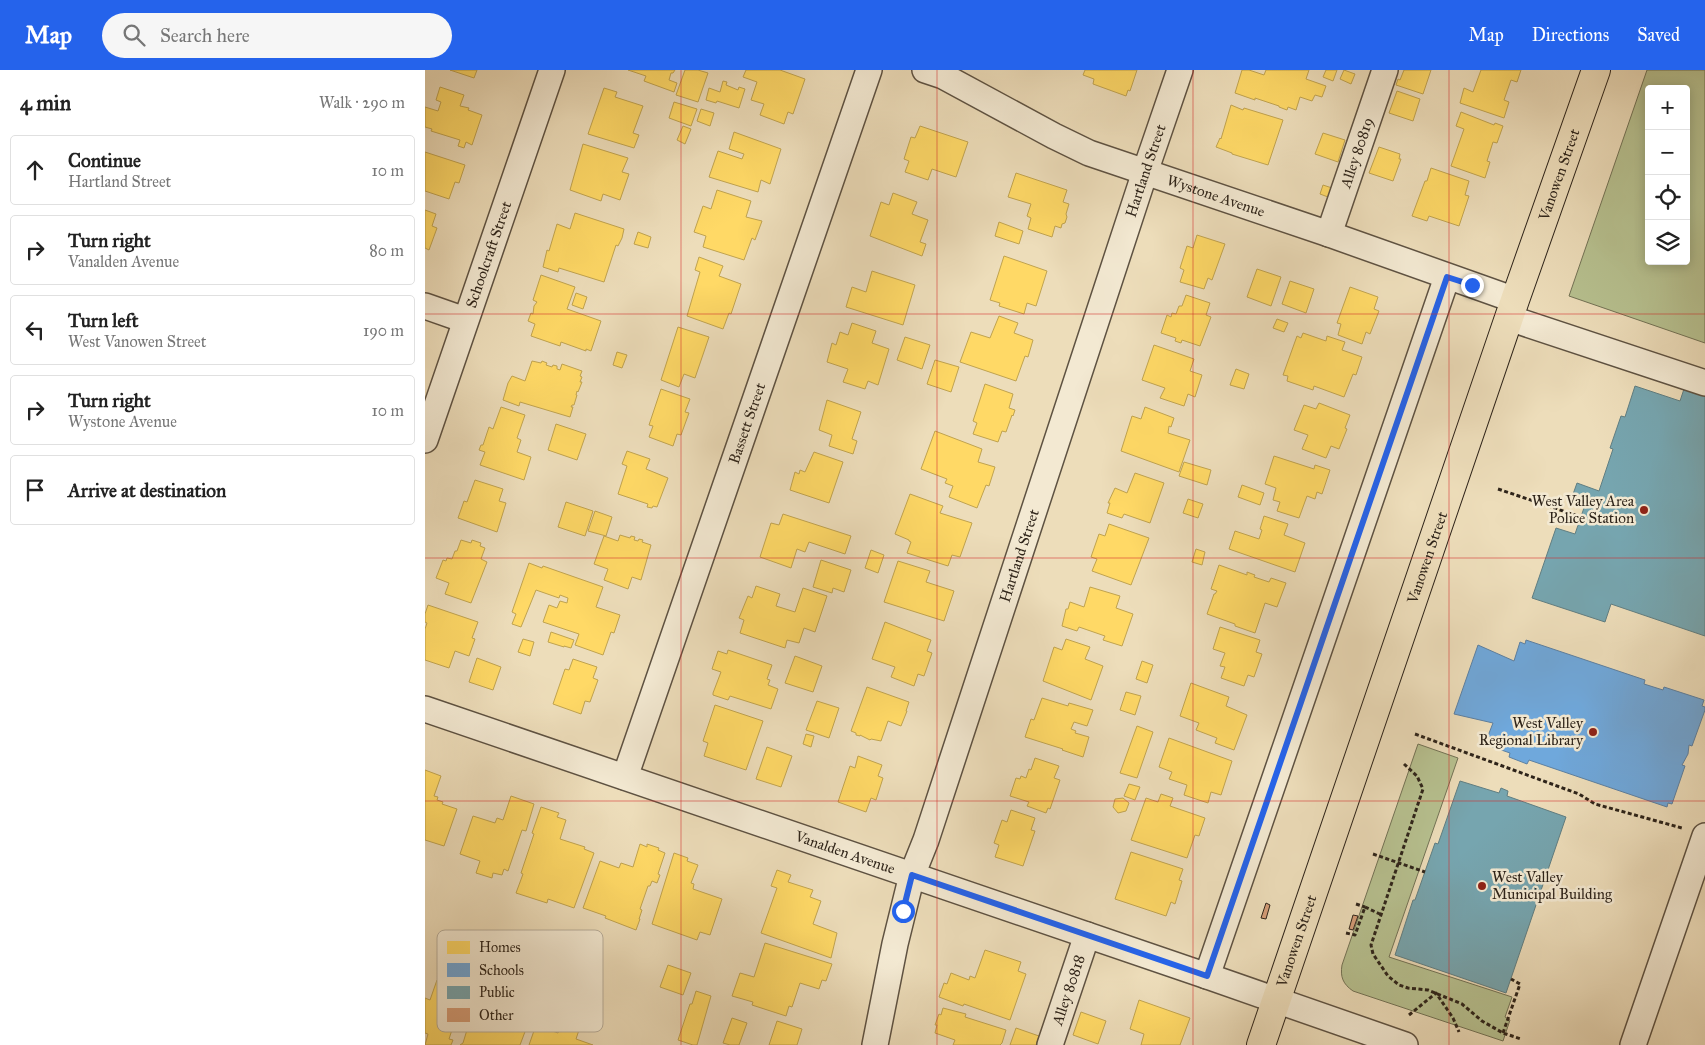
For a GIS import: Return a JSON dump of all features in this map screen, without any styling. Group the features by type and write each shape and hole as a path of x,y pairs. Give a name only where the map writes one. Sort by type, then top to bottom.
{"main road":[{"name":"Vanowen Street","path":"1261,1045 1512,309 1596,70"}],"street":[{"name":"Schoolcraft Street","path":"425,440 552,70"},
{"name":"Bassett Street","path":"625,777 869,70"},
{"name":"Wystone Avenue","path":"925,70 943,76 1089,153 1329,234 1447,277 1512,309 1705,383"},
{"name":"Hartland Street","path":"875,1045 895,944 912,875 932,821 1180,70"},
{"name":"Alley 80819","path":"1329,234 1385,70"},
{"path":"1207,976 1447,277"},
{"path":"425,306 465,320"},
{"name":"Vanalden Avenue","path":"425,709 1405,1045"},
{"path":"1633,1045 1660,970 1696,833"},
{"name":"Alley 80818","path":"1050,1045 1087,935"}],"path":[{"path":"1498,489 1581,517"},
{"path":"1415,734 1579,794 1595,804 1696,833"},
{"path":"1404,764 1417,776 1423,789 1371,945 1373,954 1388,976 1399,985 1428,990 1462,1004 1482,1020 1503,1033 1521,1039"},
{"path":"1373,854 1425,872"},
{"path":"1356,904 1381,915"},
{"path":"1346,933 1355,935 1365,907"},
{"path":"1503,1033 1520,984 1511,979"},
{"path":"1409,1014 1436,993"},
{"path":"1436,993 1453,1018 1459,1032"}],"green space":[{"path":"1647,70 1705,70 1705,343 1569,296"},
{"path":"1418,744 1458,758 1389,957 1512,997 1505,1017 1510,1020 1503,1041 1353,991 1347,986 1342,977 1342,965"}],"building: Homes":[{"path":"450,70 477,70 474,78"},
{"path":"628,70 675,70 671,73 669,80 677,83 674,92 644,81 646,76"},
{"path":"685,70 698,70 708,73 698,102 676,95"},
{"path":"746,70 780,70 805,79 793,114 788,112 784,124 760,115 764,104 751,100 757,82 743,77"},
{"path":"1085,70 1137,70 1130,91 1128,90 1126,96 1093,84 1094,79 1083,75"},
{"path":"1242,70 1249,70 1264,75 1266,70 1309,70 1306,79 1326,86 1322,97 1315,95 1312,101 1300,97 1296,110 1288,107 1287,110 1235,93"},
{"path":"1326,70 1337,70 1333,81 1323,77"},
{"path":"1344,70 1355,74 1351,84 1340,79"},
{"path":"1404,70 1431,70 1423,94 1396,85"},
{"path":"1481,70 1521,70 1517,82 1511,80 1504,100 1509,102 1504,118 1460,103 1464,88 1473,92"},
{"path":"723,81 727,82 726,85 738,90 739,87 745,89 739,108 717,101 716,103 706,100 709,88 720,92"},
{"path":"440,87 464,95 460,106 469,108 468,110 482,115 472,145 466,142 464,148 458,146 460,140 431,131 432,129 425,127 425,107 438,111 441,102 436,100"},
{"path":"604,88 617,92 615,97 643,106 633,133 639,135 634,148 588,134"},
{"path":"1397,91 1420,99 1413,121 1389,113"},
{"path":"674,102 697,109 691,126 669,118"},
{"path":"1231,105 1283,120 1268,165 1216,147 1221,139"},
{"path":"701,109 714,113 710,126 697,121"},
{"path":"1461,112 1494,125 1495,123 1503,126 1497,143 1493,142 1487,161 1490,162 1485,178 1451,166 1464,129 1456,126"},
{"path":"683,126 691,129 685,144 677,140"},
{"path":"920,126 968,142 956,177 932,169 928,180 905,172 909,161 904,159 911,137 915,138"},
{"path":"734,132 781,149 770,184 761,180 758,192 709,177 718,151 742,159 744,154 729,149"},
{"path":"1323,133 1345,140 1338,162 1315,154"},
{"path":"583,144 628,158 622,172 629,174 620,200 603,194 601,201 570,190"},
{"path":"1379,147 1400,154 1399,159 1401,159 1393,181 1369,173"},
{"path":"425,152 465,165 459,183 455,182 449,199 425,191"},
{"path":"1431,168 1469,181 1465,195 1469,196 1459,226 1429,216 1427,221 1412,216"},
{"path":"1016,173 1067,190 1063,202 1069,204 1067,217 1061,228 1055,226 1052,237 1028,229 1031,218 1027,216 1031,204 1008,197"},
{"path":"1323,185 1332,188 1328,197 1320,194"},
{"path":"717,190 751,201 746,217 762,221 755,240 752,238 744,260 703,247 706,236 694,232 703,206 711,209"},
{"path":"893,193 917,202 912,214 928,220 920,242 926,244 922,256 870,236 881,202 889,205"},
{"path":"425,210 436,214 432,226 437,228 429,250 425,248"},
{"path":"575,213 624,229 618,246 616,245 604,282 559,268 558,272 543,267 557,224 570,229"},
{"path":"999,222 1023,231 1019,244 995,236"},
{"path":"638,232 651,237 648,248 634,244"},
{"path":"1197,235 1225,244 1212,280 1208,278 1204,289 1180,282 1184,270 1180,268 1187,246 1193,248"},
{"path":"1004,256 1047,271 1036,306 1027,303 1024,314 999,306 1000,303 990,300"},
{"path":"699,257 723,266 719,276 741,284 731,314 729,313 723,329 687,316 700,272 695,270"},
{"path":"1257,269 1281,277 1271,306 1247,297"},
{"path":"872,271 915,285 903,325 846,307 852,287 866,292"},
{"path":"541,275 575,287 567,309 601,321 591,351 561,342 560,346 531,336 535,324 528,321 531,313 533,314 534,306 537,302 533,300"},
{"path":"1290,281 1314,289 1306,313 1282,304"},
{"path":"1350,287 1378,297 1374,309 1379,311 1370,334 1366,332 1362,344 1338,335 1341,324 1337,323"},
{"path":"576,293 587,297 583,309 572,305"},
{"path":"1186,295 1210,303 1206,315 1211,317 1200,346 1182,340 1181,343 1175,341 1176,338 1161,333 1167,315 1171,317 1172,313 1176,314 1179,306 1182,306"},
{"path":"999,316 1018,323 1014,333 1033,340 1028,357 1025,356 1016,381 960,362 971,332 990,338"},
{"path":"1277,319 1288,323 1284,332 1273,328"},
{"path":"852,323 876,331 872,343 889,349 878,385 868,381 865,389 843,382 848,369 827,362 832,343 836,345 840,332 848,335"},
{"path":"678,327 709,337 695,378 684,374 679,387 661,380"},
{"path":"1303,333 1326,341 1327,336 1345,342 1342,350 1362,357 1356,375 1353,374 1344,397 1314,386 1313,390 1287,381 1288,376 1283,375 1297,336 1301,338"},
{"path":"905,337 930,345 922,369 897,360"},
{"path":"1154,345 1194,359 1190,371 1202,375 1195,397 1188,394 1184,406 1160,398 1165,388 1142,380"},
{"path":"617,352 627,355 622,368 613,365"},
{"path":"935,360 959,367 951,392 927,384"},
{"path":"532,361 541,363 542,361 552,367 553,365 557,366 557,369 560,370 562,364 582,371 580,382 582,382 577,391 574,405 571,407 573,407 570,417 520,402 519,406 503,400 512,376 525,381"},
{"path":"1236,369 1249,374 1244,389 1230,385"},
{"path":"985,384 1013,394 1009,408 1015,410 1006,432 1002,431 998,442 973,434 977,423 973,421"},
{"path":"661,389 690,399 685,412 689,413 681,435 677,434 673,446 649,437 653,426 649,425"},
{"path":"827,400 861,412 852,439 857,441 853,454 829,446 832,435 819,430"},
{"path":"1319,403 1350,415 1339,449 1331,446 1326,458 1302,449 1308,435 1294,430 1304,405 1316,409"},
{"path":"501,407 525,415 517,438 521,440 517,452 531,457 524,480 480,465 485,452 479,450 481,445 483,445 489,427 493,429"},
{"path":"1145,407 1174,418 1171,427 1169,426 1168,433 1190,440 1179,472 1121,451 1132,416 1141,419"},
{"path":"556,424 586,434 577,460 548,450"},
{"path":"935,431 982,449 978,462 995,467 989,486 986,485 977,508 949,497 953,486 945,483 947,479 921,469"},
{"path":"627,451 650,459 646,469 668,478 657,507 647,507 648,504 618,494 627,466 622,464"},
{"path":"814,452 843,462 829,503 790,490 795,472 799,474 800,470 805,472"},
{"path":"1274,456 1314,469 1315,465 1330,470 1322,494 1317,492 1315,499 1307,496 1299,518 1277,511 1280,502 1273,500 1276,488 1265,484"},
{"path":"1184,462 1211,470 1207,485 1179,476"},
{"path":"1135,473 1164,483 1150,523 1124,514 1122,518 1107,513 1110,503 1108,503 1115,488 1127,493"},
{"path":"475,480 503,489 499,501 506,503 497,532 458,518 464,501 467,502"},
{"path":"1242,485 1264,493 1260,505 1238,497"},
{"path":"910,494 943,506 940,513 972,523 960,557 952,555 948,566 907,553 911,542 895,534"},
{"path":"1188,499 1203,504 1198,518 1183,513"},
{"path":"566,502 593,511 585,536 558,527"},
{"path":"595,511 612,517 606,536 588,531"},
{"path":"783,514 851,536 845,554 809,542 805,552 797,549 791,568 760,557 771,523 779,525"},
{"path":"1264,516 1288,524 1284,535 1305,543 1295,572 1229,549 1235,531 1259,539"},
{"path":"1109,524 1149,538 1131,585 1092,571 1097,559 1091,557 1099,534 1105,536"},
{"path":"620,535 630,538 631,536 635,537 634,540 643,540 642,542 651,545 641,580 632,577 628,589 604,580 608,569 594,564 604,536 618,541"},
{"path":"461,540 471,543 472,540 481,543 480,546 485,548 481,559 487,562 471,603 445,594 449,583 436,578 443,560 446,561 447,558 452,559"},
{"path":"1196,549 1205,552 1202,565 1192,562"},
{"path":"871,550 884,555 878,573 865,568"},
{"path":"821,560 851,570 844,592 833,588 832,593 813,587"},
{"path":"898,561 930,571 926,582 954,591 944,621 884,602"},
{"path":"529,563 603,587 596,607 620,615 614,633 611,632 603,655 575,645 579,634 543,622 549,605 557,608 560,601 567,603 568,598 560,595 559,598 536,590 521,627 512,624 516,614 512,612"},
{"path":"1219,565 1247,575 1247,572 1255,575 1254,577 1269,582 1271,578 1286,583 1277,607 1265,603 1255,633 1207,614 1214,594 1217,591 1211,589"},
{"path":"756,586 780,594 776,606 795,612 803,588 827,596 815,632 804,628 799,643 787,640 785,648 740,633 744,620 739,618 748,596 752,598"},
{"path":"1090,587 1120,596 1116,608 1133,614 1122,646 1103,640 1105,636 1079,627 1077,631 1062,626 1066,609 1068,609 1070,602 1084,607"},
{"path":"428,605 478,622 472,638 475,639 469,656 455,651 449,668 425,660 425,629 427,623 425,622 425,614"},
{"path":"885,622 931,640 927,651 932,653 924,676 918,674 914,686 891,677 895,667 872,659"},
{"path":"1220,627 1260,640 1256,652 1262,654 1254,677 1248,675 1244,686 1221,678 1225,667 1220,666 1225,653 1213,649"},
{"path":"551,632 574,640 571,648 548,642"},
{"path":"523,639 534,642 530,656 518,652"},
{"path":"1066,639 1090,647 1085,659 1103,666 1091,700 1043,681 1054,647 1062,650"},
{"path":"728,650 772,665 767,679 770,680 768,685 778,689 771,709 730,696 728,700 713,695 721,672 712,669 718,651 727,654"},
{"path":"795,656 822,666 813,692 785,683"},
{"path":"477,658 501,667 493,690 469,682"},
{"path":"573,659 597,667 593,678 598,680 590,702 585,701 581,714 553,704 565,669 569,670"},
{"path":"1142,661 1153,665 1147,683 1136,679"},
{"path":"1191,683 1229,697 1226,706 1247,715 1234,750 1215,743 1217,738 1196,730 1199,723 1180,716"},
{"path":"867,687 909,702 901,726 888,721 881,741 870,740 851,731"},
{"path":"1126,692 1141,696 1135,715 1120,710"},
{"path":"1042,698 1068,706 1069,703 1093,710 1087,726 1074,722 1071,729 1076,731 1075,733 1089,737 1083,757 1025,737 1031,719 1034,720"},
{"path":"817,701 839,708 829,738 806,730"},
{"path":"715,705 763,721 746,770 704,756 708,743 703,741"},
{"path":"1137,726 1153,732 1137,778 1120,773"},
{"path":"806,734 814,736 811,747 803,744"},
{"path":"1169,738 1232,761 1221,795 1211,792 1208,803 1184,795 1187,785 1169,779 1172,772 1159,767"},
{"path":"767,747 792,756 781,787 756,779"},
{"path":"858,756 882,765 878,776 883,778 876,800 871,798 866,812 838,802 850,766 855,768"},
{"path":"1035,758 1059,766 1054,778 1060,780 1050,809 1048,808 1046,813 1027,806 1029,802 1010,796 1016,778 1020,779 1021,776 1026,778"},
{"path":"425,770 441,776 434,796 438,797 437,800 443,802 442,804 457,809 444,846 425,840"},
{"path":"1129,784 1140,787 1135,800 1124,796"},
{"path":"1161,794 1173,798 1170,806 1205,818 1199,836 1195,835 1187,858 1131,840 1146,798 1158,802"},
{"path":"511,796 534,804 526,831 522,830 508,871 504,869 502,875 493,873 492,878 476,873 480,861 460,854 473,816 495,823 497,818 503,820"},
{"path":"1123,798 1129,803 1126,811 1118,813 1113,807 1115,799"},
{"path":"541,807 559,813 557,817 566,820 560,839 585,847 584,849 594,853 574,908 548,899 547,903 516,893"},
{"path":"1011,810 1035,818 1031,830 1035,831 1023,866 995,857 999,845 994,843 1002,820 1007,822"},
{"path":"640,844 659,848 658,850 665,853 657,883 652,881 650,886 648,886 640,909 642,910 636,930 583,908 600,861 619,868 621,863 633,867"},
{"path":"1131,852 1183,869 1179,880 1182,881 1175,904 1171,902 1166,916 1115,899"},
{"path":"674,853 688,858 687,861 698,865 691,883 694,884 693,889 722,899 710,935 700,932 697,940 652,924"},
{"path":"777,870 791,875 788,882 813,890 810,897 821,901 813,924 837,933 831,958 761,933 777,888 771,886"},
{"path":"765,943 832,964 826,981 822,980 819,989 800,983 792,1007 789,1006 786,1016 752,1005 753,1002 732,996 740,973 754,977"},
{"path":"985,950 1021,962 1018,971 1026,974 1010,1020 939,997 944,983 947,984 951,973 969,980 970,976 975,978"},
{"path":"668,965 691,973 683,995 660,987"},
{"path":"437,980 437,1032 451,1032 449,1039 453,1040 451,1045 425,1045 428,1034 425,1033 425,998 430,1000"},
{"path":"696,991 711,996 697,1045 693,1045 678,1040"},
{"path":"1139,1000 1190,1018 1180,1045 1141,1045 1144,1034 1130,1029"},
{"path":"943,1008 966,1014 965,1017 1006,1030 1002,1043 1000,1045 953,1045 955,1040 935,1033 937,1025 935,1025"},
{"path":"1081,1012 1106,1021 1098,1044 1073,1035"},
{"path":"732,1018 747,1023 739,1045 723,1043"},
{"path":"777,1021 802,1029 797,1045 769,1045"},
{"path":"1016,1028 1039,1036 1036,1045 1010,1045"},
{"path":"466,1032 525,1032 520,1045 460,1045 463,1043"},
{"path":"534,1032 578,1032 576,1039 593,1045 529,1045"}],"building: Schools":[{"name":"West Valley Regional Library","path":"1526,640 1645,680 1644,684 1663,690 1664,687 1704,700 1702,706 1705,707 1705,710 1692,746 1689,745 1688,754 1682,765 1685,766 1672,804 1668,803 1667,807 1529,760 1527,764 1509,757 1510,753 1490,746 1491,742 1486,741 1493,723 1454,714 1478,645 1514,661 1520,642 1525,644"}],"building: Public":[{"name":"West Valley Area Police Station","path":"1635,386 1680,401 1684,389 1705,396 1705,636 1611,604 1605,622 1532,598 1556,528 1575,534 1586,502 1572,497 1577,483 1599,491 1613,449 1610,448 1621,416 1625,417"},
{"name":"West Valley Municipal Building","path":"1460,781 1499,793 1501,788 1508,791 1507,796 1566,817 1506,993 1395,955 1413,900 1415,900 1435,843 1438,844"}],"building: Other":[{"path":"1266,903 1270,905 1266,919 1261,918"},
{"path":"1353,915 1358,916 1353,930 1349,929"}],"place":[{"name":"West Valley Area Police Station","path":"1644,510"},
{"name":"West Valley Regional Library","path":"1593,732"},
{"name":"West Valley Municipal Building","path":"1482,886"}],"route":[{"path":"903,911 912,875 1207,976 1447,277 1472,285"}]}
